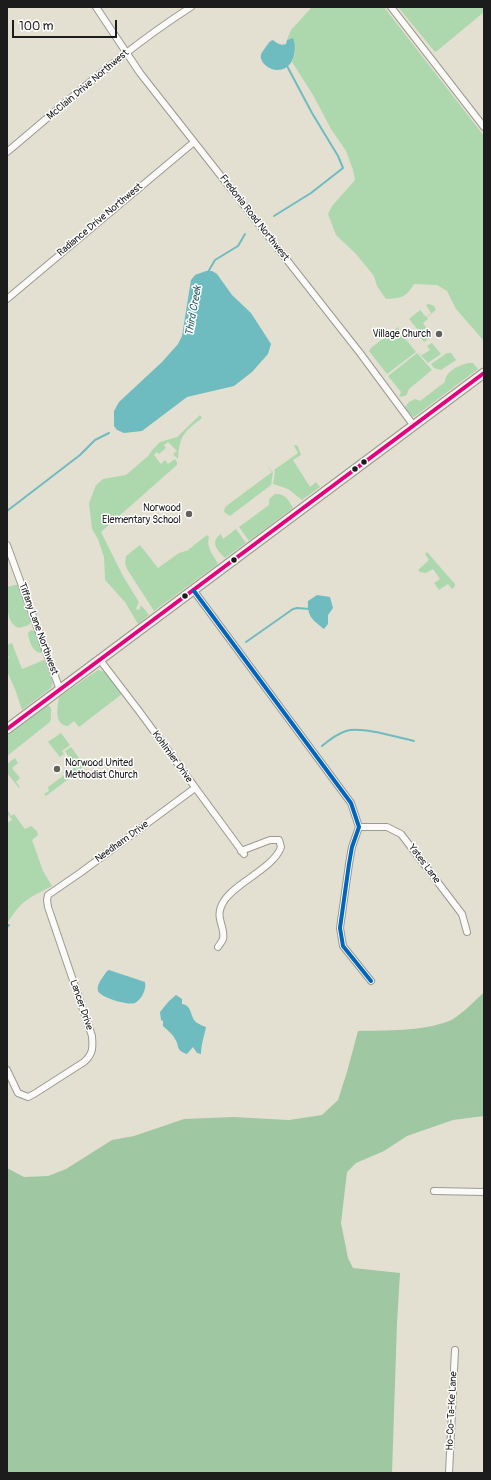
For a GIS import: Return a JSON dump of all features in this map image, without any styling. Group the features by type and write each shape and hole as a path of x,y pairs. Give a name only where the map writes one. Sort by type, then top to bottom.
{"main road":[{"path":"7,729 194,591 484,373"}],"street":[{"name":"Fredonia Road Northwest","path":"96,7 140,73 360,353 414,426"},
{"name":"McClain Drive Northwest","path":"7,152 126,52 160,27 191,7"},
{"path":"391,7 484,127"},
{"name":"Radiance Drive Northwest","path":"7,299 168,162 194,142"},
{"name":"Tiffany Lane Northwest","path":"7,545 60,690"},
{"path":"194,591 351,803 359,827 349,861 340,928 343,946 371,981"},
{"name":"Kohlmier Drive","path":"100,660 243,853 270,840 279,840 281,847 275,857 224,900 219,913 223,939 218,947"},
{"name":"Needham Drive","path":"48,895 195,788"},
{"name":"Yates Lane","path":"359,827 387,827 401,834 462,914 467,932"},
{"name":"Lancer Drive","path":"7,1070 18,1093 28,1097 84,1062 93,1050 92,1036 46,900 48,895"},
{"path":"434,1191 484,1192"},
{"name":"Ho-Co-Ta-Ke Lane","path":"449,1473 455,1350"}],"green space":[{"path":"312,7 384,7 484,136 484,341 456,309 447,291 437,285 414,284 406,295 386,299 377,286 374,276 356,254 336,235 328,214 332,206 355,180 353,170 346,151 331,129 313,95 292,62 295,53 293,38 287,40 291,30"},
{"path":"398,7 484,7 484,12 435,52"},
{"path":"429,304 434,306 436,310 427,317 428,319 423,323 432,336 424,342 417,332 418,330 409,319 420,310 426,317 431,313 426,305"},
{"path":"398,327 400,332 416,352 387,374 369,351"},
{"path":"432,343 441,354 428,363 418,352 422,355 430,350 427,346"},
{"path":"417,353 432,370 409,389 405,396 399,397 401,392 388,376"},
{"path":"447,353 451,353 456,360 441,370 434,368 431,364"},
{"path":"473,363 478,369 414,417 411,415 405,407 409,402 415,399 420,401 445,382 447,375 450,372 461,365"},
{"path":"200,415 202,418 187,431 181,439 178,459 173,454 177,451 168,442 164,445 166,448 159,454 157,452 154,455 161,464 165,460 168,464 175,459 177,465 101,532 123,576 139,602 136,609 139,610 141,605 149,615 138,624 125,602 105,580 104,557 98,539 92,529 89,503 96,485 103,479 126,475 148,456 160,442 177,437"},
{"path":"294,446 298,446 301,455 293,460 310,487 316,482 320,487 302,500 288,489 273,484 274,470 298,453"},
{"path":"266,464 273,472 271,485 230,516 224,512 225,507 272,472"},
{"path":"275,494 284,496 293,508 249,541 239,527 269,505 269,499"},
{"path":"236,529 246,543 225,558 216,546 215,543 217,537 221,534 223,539"},
{"path":"207,535 209,537 209,548 218,564 154,611 127,569 125,563 126,556 140,545 158,568 179,553 189,550"},
{"path":"427,552 455,584 452,589 448,584 439,590 434,583 440,579 433,569 426,573 418,570 429,560 425,554"},
{"path":"18,585 31,622 29,625 19,628 14,626 11,622 7,604 7,587"},
{"path":"31,630 35,631 43,652 41,653 35,651 32,646 28,633"},
{"path":"12,643 22,669 44,660 53,683 51,688 22,710 7,671 7,658 9,658 7,653 7,645"},
{"path":"98,670 105,672 122,694 79,727 74,721 68,726 60,723 58,719 59,697"},
{"path":"48,705 51,708 50,722 7,756 7,736"},
{"path":"61,733 70,745 62,751 64,754 60,757 48,742"},
{"path":"71,747 85,766 79,771 65,751"},
{"path":"15,758 18,763 12,768 20,778 16,782 20,787 19,788 7,773 7,764"},
{"path":"75,767 78,772 46,796 44,794 49,791 48,787"},
{"path":"7,809 11,816 14,814 25,829 31,826 37,831 38,835 32,840 43,871 52,886 22,904 8,922 7,820 9,822 12,820 7,813"},
{"path":"484,992 484,1116 453,1120 407,1136 384,1151 356,1163 347,1172 341,1223 348,1258 353,1268 400,1273 392,1473 7,1473 7,1168 24,1177 48,1176 66,1169 112,1140 134,1136 184,1119 233,1117 289,1120 322,1115 338,1100 358,1031 404,1030 438,1025 453,1019"}],"water":[{"path":"293,38 295,49 293,59 290,64 287,67 276,70 266,66 262,60 261,54 266,46 273,40 284,45 286,44 287,40"},
{"path":"206,271 212,271 217,274 232,295 251,313 271,344 268,354 252,372 234,386 187,397 142,431 124,433 117,430 114,426 114,411 119,402 162,362 178,344 182,336 191,280 195,275"},
{"path":"317,595 330,597 333,608 328,615 328,624 324,629 312,618 309,611 308,601"},
{"path":"109,970 145,982 145,990 140,999 131,1004 109,998 100,993 98,991 99,983"},
{"path":"176,995 182,999 182,1004 189,1008 195,1021 206,1027 201,1054 197,1053 193,1047 187,1054 181,1051 173,1035 163,1026 160,1012"}],"waterway":[{"name":"Third Creek","path":"274,216 311,193 343,168 338,156 312,113 287,66"},
{"name":"Third Creek","path":"208,272 215,260 238,246 245,234"},
{"name":"Third Creek","path":"7,511 80,455 95,440 109,433"},
{"path":"246,642 293,609 310,609"},
{"path":"322,746 339,734 353,730 370,731 414,741"}],"transit line":[{"path":"7,729 484,373"},
{"path":"194,591 351,803 359,827 352,847 340,928 343,946 371,981"}],"place":[{"name":"Village Church","path":"439,334"},
{"name":"Norwood Elementary School","path":"189,514"},
{"name":"Norwood United Methodist Church","path":"57,769"}]}
